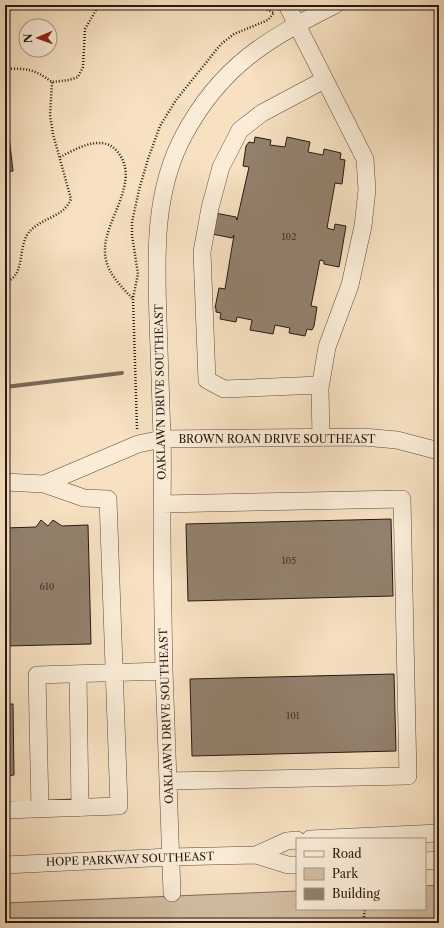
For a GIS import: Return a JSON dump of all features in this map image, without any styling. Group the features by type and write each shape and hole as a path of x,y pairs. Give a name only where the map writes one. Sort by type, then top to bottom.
{"street":[{"name":"OAKLAWN DRIVE SOUTHEAST","path":"172,893 172,857 164,671 162,439 157,295 157,237 160,213 173,161 183,136 201,107 223,77 252,52 296,24 335,5"},
{"path":"280,9 296,24 365,159 367,190 363,226 350,285 327,347 320,385 319,417 321,438"},
{"path":"320,385 224,388 207,380 202,252 210,208 221,166 240,130 262,113 324,80"},
{"name":"BROWN ROAN DRIVE SOUTHEAST","path":"44,484 138,444 162,439 362,437 397,440 439,451"},
{"path":"5,482 44,484 84,498 108,499 119,806 5,810"},
{"path":"162,504 402,499 408,776 168,781"},
{"path":"40,809 37,675 78,675 164,671"},
{"path":"78,675 80,808"},
{"path":"332,838 439,833"},
{"path":"256,855 287,841 296,840"},
{"path":"256,855 288,865 296,865"},
{"name":"HOPE PARKWAY SOUTHEAST","path":"5,864 256,855"},
{"path":"426,861 439,860"}],"path":[{"path":"5,69 25,68 37,71 52,82 69,80 78,77 84,67 85,29 99,5"},
{"path":"258,5 280,9"},
{"path":"5,282 12,280 18,273 24,241 32,228 45,219 64,212 71,199 53,134 50,115 52,82"},
{"path":"60,157 90,144 101,143 111,145 118,152 123,162 125,176 124,188 119,206 106,237 105,250 108,268 112,276 133,298"},
{"path":"364,923 365,910"}],"green space":[{"path":"439,885 439,923 5,923 5,903 296,891 296,910 426,910 426,886"}],"building":[{"path":"9,136 13,171 5,172 5,137"},
{"path":"255,137 271,140 270,145 285,147 287,137 310,142 308,152 323,155 324,149 341,153 340,159 345,160 342,184 335,183 327,228 334,230 335,224 346,226 339,267 324,264 324,261 320,260 311,306 317,307 314,326 312,330 307,329 305,336 289,333 290,328 275,325 273,334 250,330 252,320 237,317 236,322 220,319 221,313 216,312 215,308 219,288 225,289 234,235 232,238 212,234 215,213 236,217 237,220 249,167 243,166 246,146 249,142 254,143"},
{"path":"391,519 393,596 188,601 186,524"},
{"path":"41,520 48,526 53,520 62,526 88,525 91,644 5,646 5,528 36,527"},
{"path":"394,674 396,751 192,756 190,679"},
{"path":"5,704 13,704 14,775 5,776"}],"waterway":[{"path":"5,387 122,373"}]}
